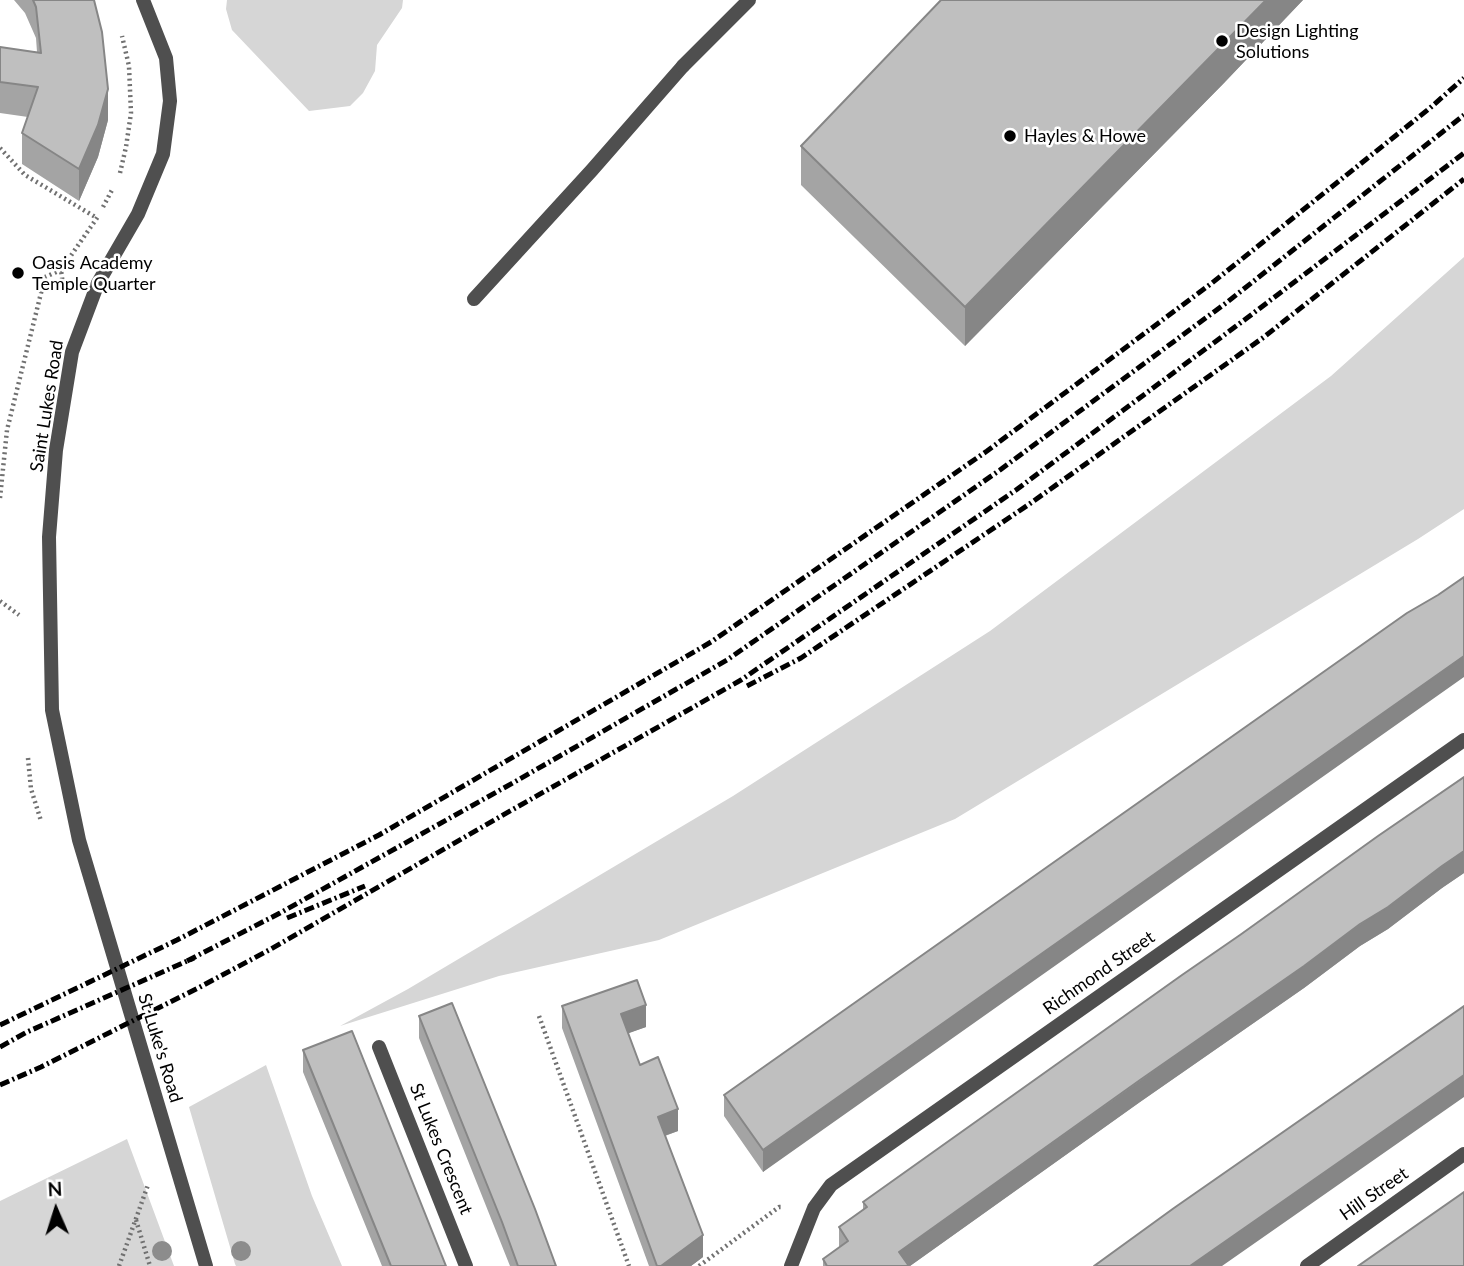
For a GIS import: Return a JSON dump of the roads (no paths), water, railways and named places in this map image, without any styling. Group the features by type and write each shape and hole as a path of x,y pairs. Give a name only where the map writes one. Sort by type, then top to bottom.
{"street":[{"name":"Saint Lukes Road","path":"79,840 52,710 49,537 56,450 72,352 98,283 138,214 163,154 170,101 166,58 143,0"},
{"path":"474,299 683,66 749,0"},
{"name":"Richmond Street","path":"791,1266 814,1208 831,1185 1464,740"},
{"name":"St Luke's Road","path":"79,840 206,1266"},
{"name":"St Lukes Crescent","path":"379,1047 466,1266"},
{"name":"Hill Street","path":"1307,1266 1464,1154"}],"railway":[{"path":"0,1025 177,940 379,835 711,642 987,451 1212,283 1464,78"},
{"path":"187,961 280,913 727,660 1000,470 1226,303 1464,115"},
{"path":"0,1085 41,1067 271,949 741,680 1016,490 1464,153"},
{"path":"747,686 801,658 1028,505 1264,337 1464,179"},
{"path":"287,918 365,886"},
{"path":"0,1047 27,1032 194,958"}],"place":[{"name":"Design Lighting Solutions","path":"1222,41"},
{"name":"Hayles & Howe","path":"1010,136"},
{"name":"Oasis Academy Temple Quarter","path":"18,273"}]}
